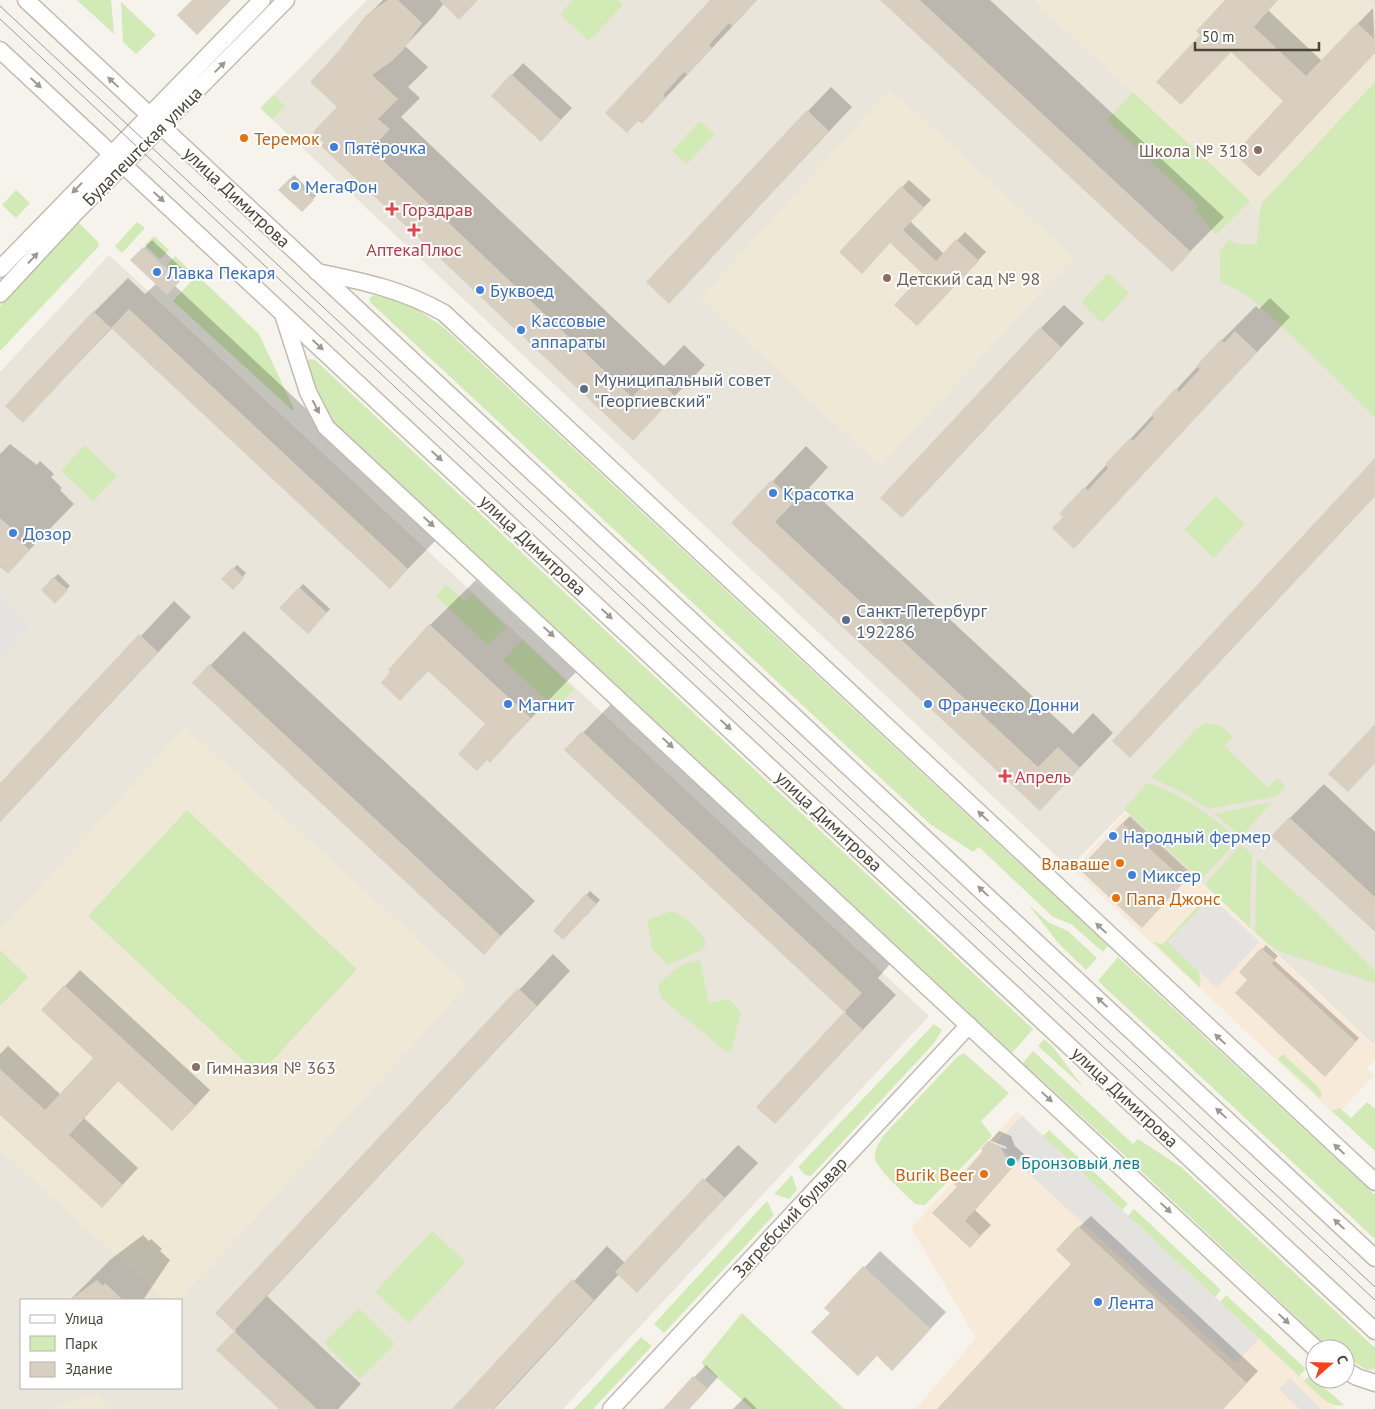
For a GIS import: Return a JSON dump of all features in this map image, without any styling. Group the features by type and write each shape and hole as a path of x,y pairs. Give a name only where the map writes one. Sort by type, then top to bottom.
{"street":[{"name":"улица Димитрова","path":"26,0 1375,1258"},
{"name":"Будапештская улица","path":"0,268 262,0"},
{"name":"Будапештская улица","path":"0,294 124,164 286,0"},
{"name":"улица Димитрова","path":"0,50 1375,1331"},
{"path":"317,272 373,283 422,300 444,313 1375,1182"},
{"name":"улица Димитрова","path":"283,312 308,392 326,426 1305,1339"},
{"name":"Загребский бульвар","path":"611,1409 969,1025"},
{"path":"1355,1375 1375,1383"}],"shaded area":[{"path":"367,0 1375,0 1375,1046 1125,811 1069,868 260,108"},
{"name":"Школа № 318","path":"1033,0 1368,0 1375,7 1375,94 1262,215"},
{"name":"Детский сад № 98","path":"890,89 1074,258 880,466 701,298"},
{"path":"109,255 929,1016 563,1409 0,1409 0,372"},
{"path":"0,590 28,629 0,658"},
{"name":"Гимназия № 363","path":"185,727 468,985 181,1299 164,1299 0,1150 0,931"},
{"path":"1125,813 1375,1047 1375,1059 1367,1068 1374,1075 1336,1116 1073,869"},
{"path":"1211,897 1259,942 1217,988 1168,943"},
{"path":"1017,1111 1305,1380 1305,1389 1315,1389 1336,1409 916,1409 976,1338 911,1228"},
{"path":"1022,1116 1259,1339 1235,1363 996,1143"},
{"path":"1290,1378 1321,1409 1300,1409 1279,1389"},
{"path":"96,1395 111,1409 49,1409 51,1407"}],"green space":[{"path":"77,0 111,0 114,34"},
{"path":"573,0 618,0 623,5 589,41 560,14"},
{"path":"121,2 156,35 136,54 123,42"},
{"path":"1375,82 1375,418 1262,308 1238,290 1220,282 1220,251 1229,240 1237,244 1257,244 1260,208 1263,202"},
{"path":"1133,92 1250,201 1216,235 1195,210 1198,206 1107,120"},
{"path":"274,95 285,106 272,119 261,108"},
{"path":"700,121 715,134 687,164 672,151"},
{"path":"16,190 30,203 16,218 2,205"},
{"path":"78,222 98,242 99,246 0,351 0,306"},
{"path":"137,222 145,228 122,253 115,246"},
{"path":"154,236 169,250 160,259 145,245"},
{"path":"175,256 192,272 183,281 167,265"},
{"path":"1108,273 1129,293 1102,323 1081,302"},
{"path":"197,275 259,334 294,409 292,410 173,301"},
{"path":"374,295 408,303 442,326 1108,946 1103,952 1071,924 1053,917 979,847 973,852 930,824 371,303 369,298"},
{"path":"309,359 315,360 1033,1029 1012,1053 332,420 316,392 307,363"},
{"path":"85,445 117,476 93,501 61,471"},
{"path":"1216,496 1245,524 1214,558 1184,530"},
{"path":"446,584 465,602 472,594 506,627 488,645 436,596"},
{"path":"522,640 574,689 556,709 503,660"},
{"path":"1206,723 1219,725 1233,737 1224,746 1268,788 1278,778 1285,786 1277,796 1209,809 1176,789 1151,778 1198,727"},
{"path":"1147,783 1170,792 1195,806 1219,823 1237,841 1201,880 1126,811 1125,808"},
{"path":"1272,802 1241,837 1215,814"},
{"path":"187,810 357,969 259,1075 88,916"},
{"path":"1241,844 1252,855 1250,928 1205,884"},
{"path":"1257,858 1314,910 1375,971 1375,983 1276,950 1255,932"},
{"path":"1208,895 1211,897 1168,942 1196,968 1200,974 1201,981 1199,987 1153,942 1163,944"},
{"path":"1028,904 1048,922 1068,931 1097,958 1086,970 1059,944"},
{"path":"672,911 692,924 706,943 702,950 668,965 652,948 647,920"},
{"path":"0,950 28,977 0,1006"},
{"path":"1118,957 1375,1195 1375,1239 1098,981"},
{"path":"700,961 709,1003 729,999 741,1012 732,1049 728,1053 661,998 658,985 663,980 687,963"},
{"path":"934,1024 942,1030 934,1043 811,1176 805,1175 798,1167"},
{"path":"1044,1039 1053,1047 1083,1087 1038,1046"},
{"path":"1033,1051 1133,1144 1138,1139 1181,1167 1375,1348 1375,1369 1367,1370 1355,1363 1355,1339 1319,1339 1124,1155 1023,1063"},
{"path":"964,1053 1009,1093 981,1121 992,1136 925,1205 915,1204 881,1169 875,1158 876,1149 883,1136 957,1057"},
{"path":"1283,1054 1318,1087 1322,1093 1320,1098 1278,1059"},
{"path":"1367,1102 1375,1109 1375,1151 1332,1111 1340,1108 1351,1118"},
{"path":"1049,1130 1128,1204 1122,1210 1043,1136"},
{"path":"792,1175 797,1190 789,1199 774,1194"},
{"path":"767,1201 774,1215 664,1333 654,1324"},
{"path":"1134,1209 1221,1290 1215,1297 1128,1216"},
{"path":"432,1231 466,1262 409,1323 375,1292"},
{"path":"1226,1295 1305,1370 1299,1376 1220,1302"},
{"path":"359,1308 395,1344 360,1379 324,1343"},
{"path":"742,1313 844,1409 752,1409 703,1365 702,1362"},
{"path":"641,1337 652,1346 593,1409 574,1409"},
{"path":"1313,1389 1326,1389 1344,1405 1338,1406 1328,1402"}],"building":[{"path":"192,0 231,0 197,35 177,15"},
{"path":"388,0 398,0 422,23 403,50 392,61 372,75 398,99 378,119 390,129 371,149 632,397 653,375 675,396 633,441 321,146 324,143 313,132 337,107 310,82 337,53 366,15"},
{"path":"439,0 478,0 459,20"},
{"path":"710,0 757,0 732,26 729,23 709,45 712,48 687,75 684,72 663,95 666,98 642,124 638,121 627,133 605,113"},
{"path":"880,0 920,0 1191,252 1172,272"},
{"path":"1225,0 1278,0 1254,27 1306,76 1357,23 1375,40 1375,53 1259,177 1234,154 1283,101 1231,52 1181,105 1156,82 1200,35 1196,31"},
{"path":"511,74 561,120 541,142 491,96"},
{"path":"807,110 829,131 669,304 646,282"},
{"path":"290,178 314,200 302,212 278,190"},
{"path":"901,186 924,208 903,230 936,261 956,239 979,261 917,326 894,305 923,274 890,243 862,274 839,252"},
{"name":"Лавка Пекаря","path":"143,247 180,281 167,295 130,260"},
{"path":"129,309 408,569 390,589 111,328"},
{"path":"93,311 111,328 23,423 5,406"},
{"path":"1040,327 1061,347 902,518 880,498"},
{"path":"1235,331 1257,352 1074,549 1052,528 1063,517 1059,514 1084,487 1088,490 1108,468 1105,464 1130,438 1133,441 1154,418 1151,415 1176,388 1179,392 1200,369 1196,366 1221,339 1224,343"},
{"path":"1375,458 1375,496 1130,758 1112,741"},
{"path":"771,480 795,501 775,522 1038,767 1058,747 1080,768 1040,811 731,523"},
{"path":"0,518 18,534 15,537 30,550 8,574 0,566"},
{"path":"233,567 244,578 233,590 221,579"},
{"path":"53,577 68,590 55,604 41,590"},
{"path":"299,587 327,613 308,634 279,608"},
{"path":"429,624 531,718 490,763 487,760 477,771 458,754 485,724 428,671 400,701 381,683 390,672 388,670"},
{"path":"139,634 158,652 0,822 0,783"},
{"path":"209,664 501,936 484,955 192,683"},
{"path":"1375,724 1375,763 1348,792 1328,774"},
{"path":"582,731 862,993 844,1012 564,750"},
{"path":"1289,817 1375,897 1375,932 1271,836"},
{"name":"Миксер","path":"1122,823 1185,881 1142,928 1079,869"},
{"path":"585,894 597,904 563,940 553,931"},
{"path":"1261,948 1275,960 1272,964 1356,1042 1325,1077 1235,993 1247,980 1239,972"},
{"path":"64,985 196,1106 172,1131 118,1081 69,1135 123,1185 102,1208 0,1115 0,1069 45,1110 93,1058 41,1010"},
{"path":"518,988 537,1006 234,1331 215,1313"},
{"path":"844,1012 863,1030 775,1124 756,1107"},
{"path":"988,1141 1000,1146 1005,1156 1015,1165 965,1221 981,1236 970,1248 932,1213 957,1187 954,1184 983,1151 981,1149"},
{"path":"703,1178 725,1198 637,1293 615,1272"},
{"name":"Лента","path":"1078,1226 1247,1383 1223,1409 937,1409 1071,1264 1056,1250"},
{"path":"863,1266 931,1329 892,1371 877,1356 858,1376 811,1332 830,1313 824,1308"},
{"path":"572,1279 594,1300 493,1409 452,1409"},
{"path":"97,1280 103,1286 105,1283 122,1299 71,1299"},
{"path":"234,1331 317,1409 279,1409 216,1350"},
{"path":"693,1376 708,1389 689,1409 663,1409"}],"tram line":[{"path":"0,6 1375,1287"},
{"path":"0,19 1375,1300"}],"place":[{"name":"Теремок","path":"244,138"},
{"name":"Пятёрочка","path":"334,147"},
{"name":"Школа № 318","path":"1258,150"},
{"name":"МегаФон","path":"295,186"},
{"name":"Горздрав","path":"392,209"},
{"name":"АптекаПлюс","path":"414,230"},
{"name":"Лавка Пекаря","path":"157,272"},
{"name":"Детский сад № 98","path":"887,278"},
{"name":"Буквоед","path":"480,290"},
{"name":"Кассовые аппараты","path":"521,330"},
{"name":"Муниципальный совет \"Георгиевский\"","path":"584,389"},
{"name":"Красотка","path":"773,493"},
{"name":"Дозор","path":"13,533"},
{"name":"Санкт-Петербург 192286","path":"846,620"},
{"name":"Магнит","path":"508,704"},
{"name":"Франческо Донни","path":"928,704"},
{"name":"Апрель","path":"1005,776"},
{"name":"Народный фермер","path":"1113,836"},
{"name":"Влаваше","path":"1120,863"},
{"name":"Миксер","path":"1132,875"},
{"name":"Папа Джонс","path":"1116,898"},
{"name":"Гимназия № 363","path":"196,1067"},
{"name":"Бронзовый лев","path":"1011,1162"},
{"name":"Burik Beer","path":"984,1174"},
{"name":"Лента","path":"1098,1302"}]}
